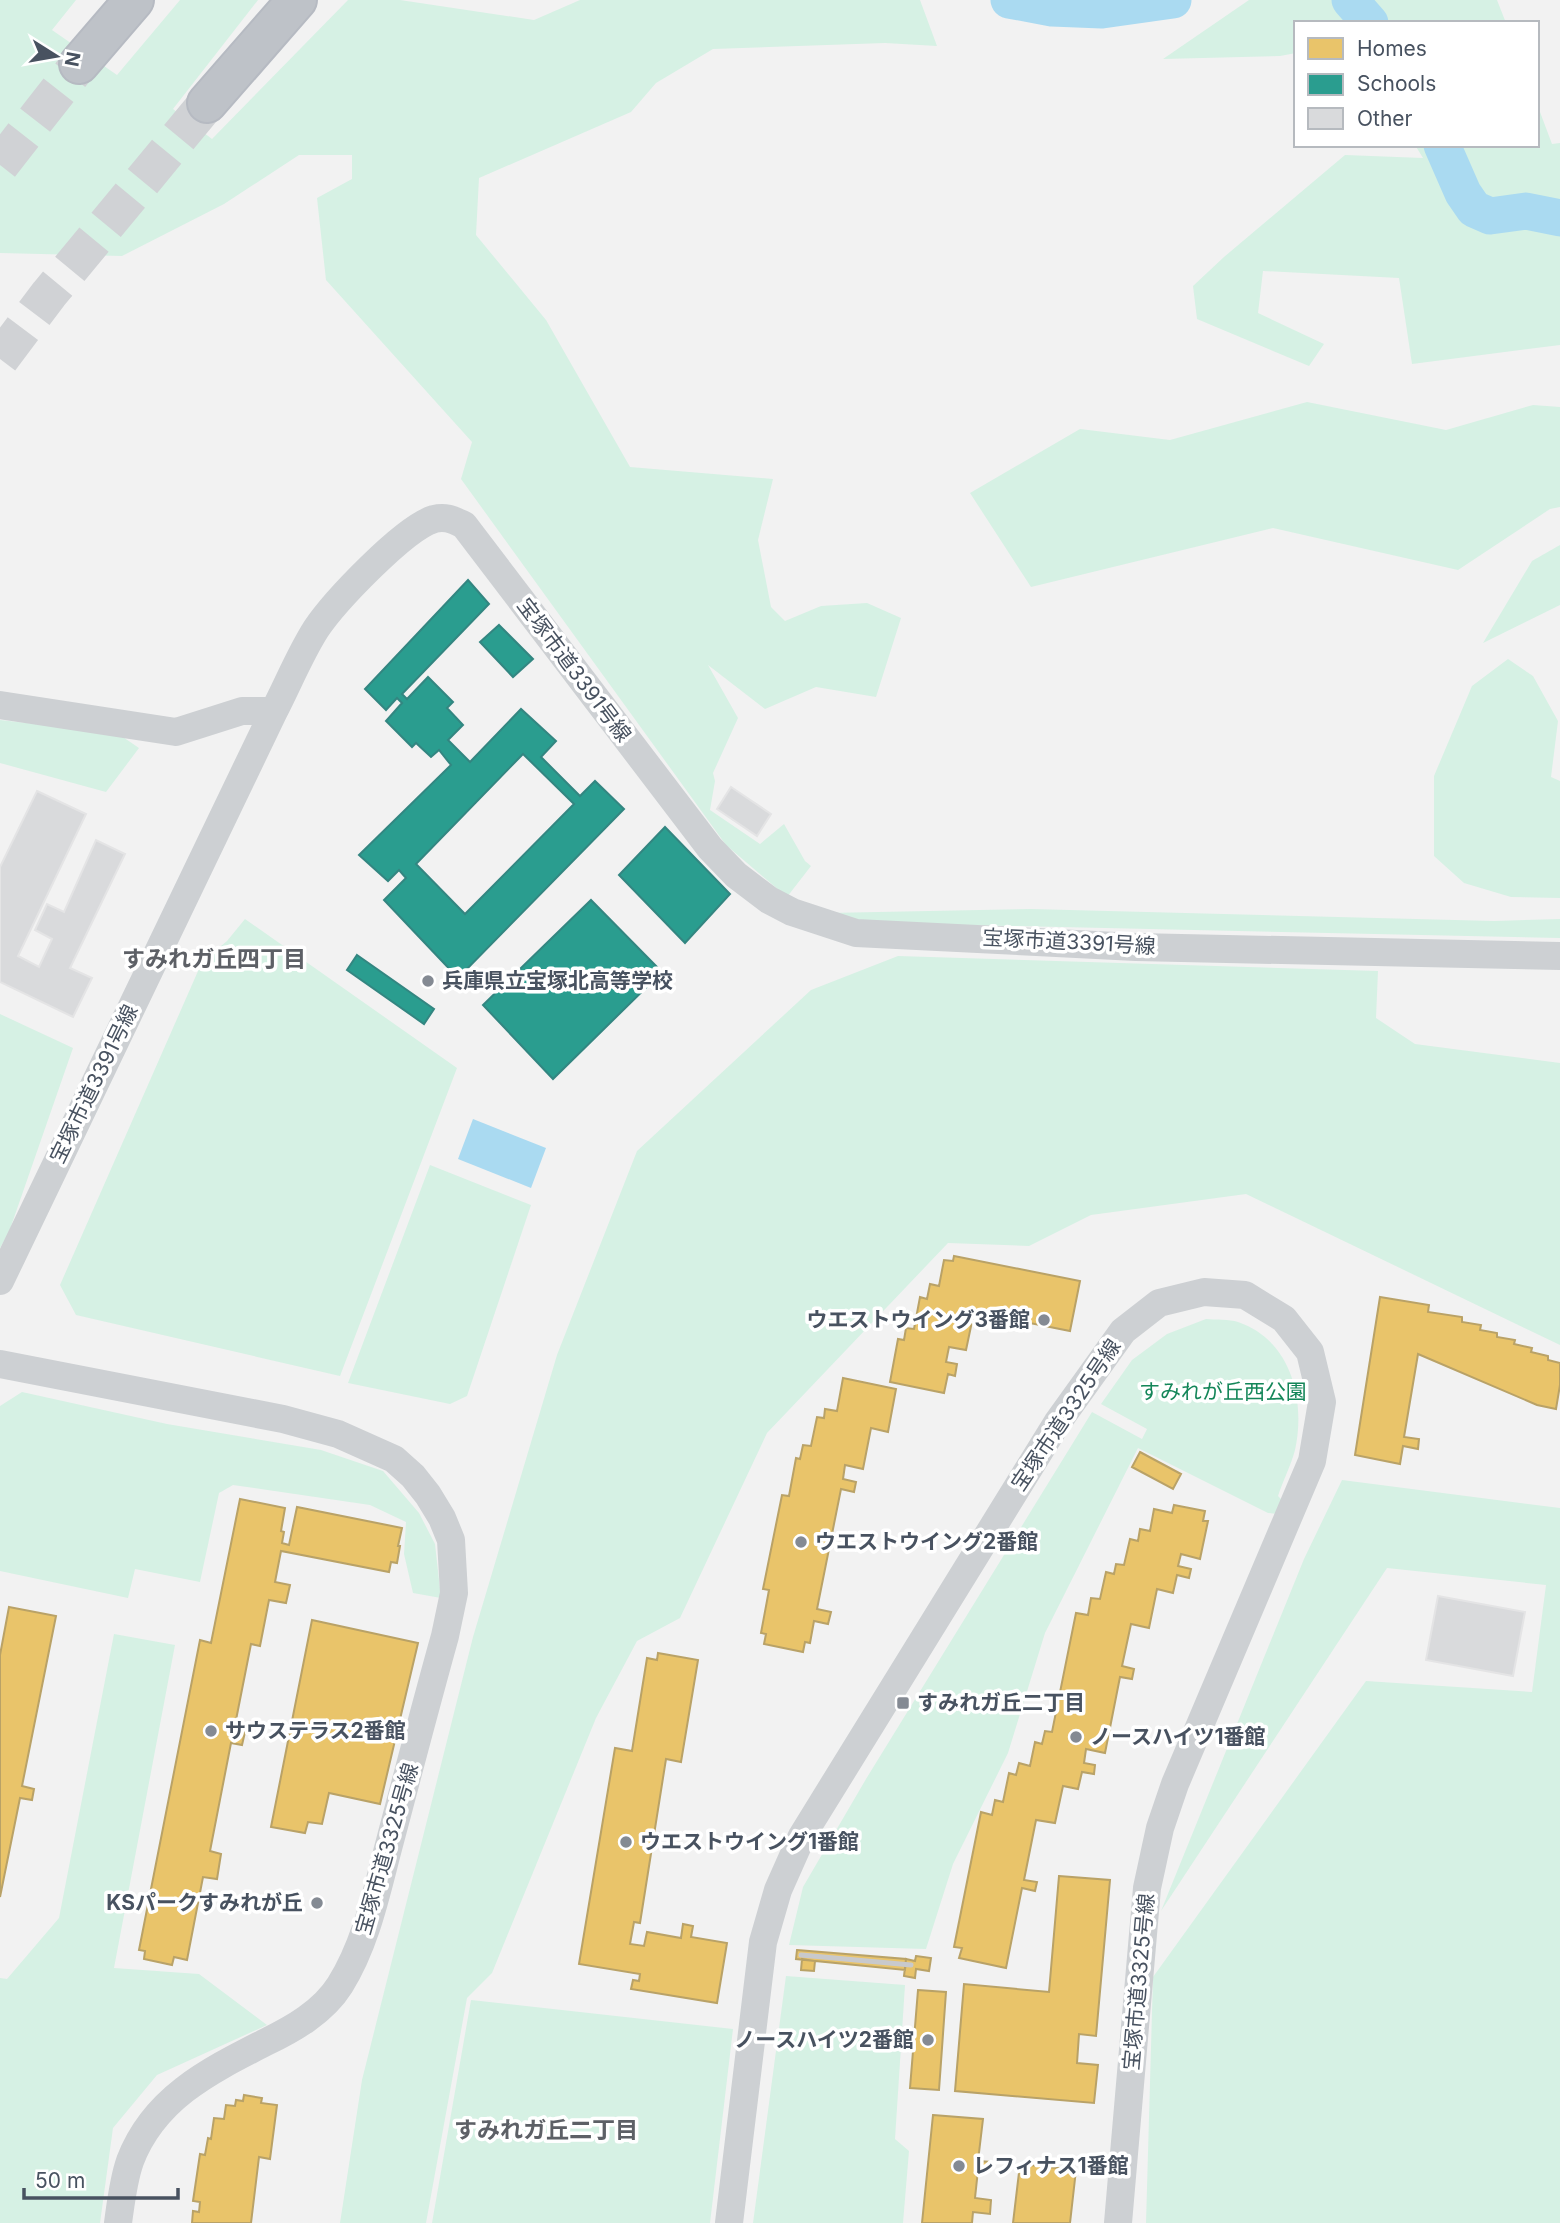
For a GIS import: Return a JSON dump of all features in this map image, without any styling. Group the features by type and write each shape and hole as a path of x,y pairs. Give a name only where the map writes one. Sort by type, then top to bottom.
{"highway":[{"path":"79,64 134,0"},
{"path":"207,103 297,0"}],"street":[{"name":"宝塚市道3391号線","path":"0,1281 316,629 344,595 377,562 416,528 433,520 448,517 464,525 710,848 736,875 769,900 792,912 856,933 964,936 1136,947 1560,956"},
{"path":"0,705 176,732 242,711 274,711"},
{"name":"宝塚市道3325号線","path":"729,2223 763,1942 778,1890 802,1836 1057,1423 1123,1331 1159,1303 1204,1292 1245,1295 1284,1319 1310,1352 1322,1402 1312,1461 1175,1784 1160,1828 1147,1888 1118,2223"},
{"name":"宝塚市道3325号線","path":"0,1364 283,1419 338,1434 394,1460 413,1476 435,1507 451,1540 454,1593 445,1636 364,1936 346,1974 340,1986 319,2010 283,2034 209,2070 155,2117 130,2161 118,2223"}],"green space":[{"path":"0,0 76,0 52,30 117,75 180,0 258,0 173,109 212,139 348,0 400,0 534,20 580,0 920,0 937,46 885,43 713,49 656,83 631,112 479,178 476,235 546,320 630,467 773,479 758,540 771,607 785,621 821,606 867,603 901,618 876,697 816,687 765,709 708,665 738,718 713,773 715,781 710,810 760,844 784,824 805,861 811,866 787,897 726,845 461,479 472,442 326,280 317,198 352,179 352,155 299,155 224,204 122,256 0,253"},
{"path":"1249,0 1497,0 1505,21 1294,21 1294,53 1163,59"},
{"path":"1539,109 1552,144 1560,143 1560,345 1412,364 1399,278 1263,271 1258,313 1324,344 1309,366 1197,319 1193,286 1345,155 1423,158 1416,147 1539,147"},
{"path":"1307,402 1446,430 1533,405 1560,407 1560,507 1550,509 1458,570 1273,528 1031,587 970,493 1080,429 1170,440"},
{"path":"1560,545 1560,605 1483,643 1532,561"},
{"path":"1508,659 1533,676 1558,721 1551,777 1560,781 1560,898 1511,897 1464,883 1434,856 1434,776 1472,686"},
{"path":"0,720 117,733 139,748 106,792 0,763"},
{"path":"1031,909 1494,921 1560,919 1560,938 874,923 827,913"},
{"path":"245,919 457,1068 340,1376 76,1315 60,1285 202,962 227,941"},
{"path":"898,956 1378,971 1376,1018 1415,1044 1560,1063 1560,1345 1246,1194 1091,1215 1029,1246 948,1243 767,1433 680,1618 637,1641 596,1718 492,1973 467,1998 426,2223 340,2223 362,2080 473,1637 557,1355 637,1151 811,990"},
{"path":"0,1014 73,1048 9,1232 0,1248"},
{"path":"430,1165 531,1205 467,1396 450,1404 348,1383"},
{"name":"すみれが丘西公園","path":"1206,1319 1234,1321 1256,1331 1271,1343 1290,1374 1296,1392 1298,1431 1295,1450 1278,1496 1283,1501 1279,1514 1268,1513 1138,1448 1045,1633 1008,1753 953,1864 926,1949 789,1945 803,1887 866,1779 1092,1412 1142,1439 1147,1429 1101,1404 1132,1360 1167,1334"},
{"path":"22,1392 167,1424 321,1450 383,1471 419,1513 435,1544 441,1598 413,1593 404,1554 406,1522 370,1505 233,1485 219,1493 200,1582 135,1569 128,1598 0,1571 0,1406"},
{"path":"1342,1480 1560,1508 1560,2223 1146,2223 1153,1977 1366,1681 1532,1692 1546,1585 1387,1568 1161,1911 1304,1559"},
{"path":"114,1634 175,1645 114,1968 199,1974 267,2025 157,2075 113,2128 100,2223 0,2223 0,1978 7,1979 59,1918"},
{"path":"786,1976 905,1985 895,2139 909,2151 903,2223 753,2223"},
{"path":"471,2000 733,2029 710,2223 432,2223"}],"water":[{"path":"473,1119 546,1148 531,1188 458,1159"}],"building: Homes":[{"name":"ウエストウイング3番館","path":"954,1256 1080,1281 1070,1331 974,1312 966,1350 949,1347 946,1362 957,1364 955,1376 948,1374 944,1393 890,1382 898,1339 904,1340 906,1328 914,1329 920,1297 927,1299 930,1284 939,1286 944,1260 953,1261"},
{"path":"1380,1297 1429,1305 1428,1312 1462,1317 1462,1322 1481,1325 1480,1330 1515,1340 1514,1344 1532,1348 1531,1352 1548,1356 1548,1360 1560,1363 1556,1409 1537,1405 1418,1354 1404,1437 1419,1439 1418,1449 1403,1446 1400,1464 1355,1455"},
{"name":"ウエストウイング2番館","path":"843,1378 896,1389 888,1432 871,1428 863,1469 845,1465 843,1479 856,1482 854,1492 841,1489 817,1609 831,1612 828,1624 814,1621 810,1643 805,1642 803,1652 764,1644 766,1634 761,1633 769,1590 763,1589 782,1495 789,1496 796,1458 800,1459 803,1445 811,1446 817,1417 824,1418 825,1409 837,1411"},
{"path":"1140,1452 1181,1474 1173,1489 1132,1467"},
{"name":"サウステラス2番館","path":"240,1499 285,1508 282,1543 289,1545 297,1507 402,1528 400,1546 397,1563 391,1562 389,1572 281,1551 275,1582 290,1585 286,1603 269,1600 260,1646 251,1644 234,1730 245,1732 242,1745 231,1743 210,1851 221,1854 217,1879 203,1877 187,1960 174,1957 172,1965 144,1959 145,1951 139,1950 200,1640 211,1643"},
{"name":"ノースハイツ1番館","path":"1174,1505 1205,1511 1203,1521 1208,1521 1200,1559 1181,1554 1178,1566 1191,1569 1189,1578 1177,1575 1173,1593 1157,1589 1149,1628 1131,1624 1122,1666 1134,1669 1132,1679 1120,1677 1105,1753 1086,1749 1084,1763 1095,1765 1094,1774 1082,1772 1078,1789 1063,1786 1055,1823 1036,1820 1024,1880 1037,1882 1035,1891 1022,1888 1006,1968 959,1958 962,1948 954,1947 981,1812 992,1815 995,1800 1003,1802 1009,1773 1016,1775 1019,1763 1030,1766 1035,1742 1042,1744 1045,1731 1052,1732 1076,1613 1088,1615 1091,1598 1100,1599 1106,1572 1114,1574 1116,1564 1124,1565 1130,1539 1138,1541 1140,1529 1150,1531 1154,1509 1172,1513"},
{"path":"9,1607 56,1616 22,1786 34,1789 32,1800 20,1798 0,1897 0,1655"},
{"path":"312,1620 418,1643 380,1804 329,1793 322,1824 308,1822 305,1833 271,1827"},
{"name":"ウエストウイング1番館","path":"658,1653 698,1660 681,1762 666,1759 640,1923 634,1922 630,1944 644,1946 647,1932 681,1938 683,1924 693,1926 691,1937 727,1943 717,2003 631,1989 633,1980 639,1981 640,1974 579,1964 615,1748 632,1751 647,1658 657,1660"},
{"path":"1059,1876 1110,1880 1096,2036 1079,2034 1077,2063 1098,2065 1094,2103 955,2091 964,1984 1049,1992"},
{"path":"797,1950 906,1959 905,1970 796,1959"},
{"path":"916,1956 931,1958 929,1971 916,1969 915,1978 904,1976 906,1959 915,1961"},
{"path":"802,1959 815,1961 814,1971 801,1970"},
{"name":"ノースハイツ2番館","path":"918,1990 946,1992 939,2090 910,2088"},
{"path":"244,2095 262,2098 261,2103 277,2105 270,2159 259,2157 251,2223 192,2223 193,2211 199,2212 200,2202 193,2201 200,2154 205,2155 214,2118 224,2119 226,2105 235,2106 236,2100 243,2101"},
{"name":"レフィナス1番館","path":"933,2115 983,2119 978,2161 991,2162 990,2171 978,2170 975,2198 991,2200 990,2214 973,2212 972,2223 922,2223"},
{"path":"1020,2164 1076,2170 1070,2223 1013,2223"}],"building: Schools":[{"path":"468,580 489,604 402,694 407,699 428,677 453,702 447,708 463,725 448,740 470,762 521,709 556,741 541,757 580,796 595,781 624,809 458,978 384,900 406,878 399,870 388,881 359,855 451,765 439,750 431,757 416,743 412,747 386,721 402,703 397,698 386,710 365,689","holes":["523,754 574,804 465,914 416,864"]},
{"path":"499,625 533,659 513,677 480,642"},
{"path":"665,827 730,894 685,943 619,875"},
{"path":"591,900 662,972 553,1079 483,1005"},
{"path":"357,955 434,1009 424,1024 347,970"}],"building: Other":[{"path":"731,787 771,814 757,836 717,809"},
{"path":"37,791 86,814 18,956 39,967 52,939 35,930 47,904 64,912 96,840 125,854 70,968 92,978 73,1017 0,982 0,867"},
{"path":"1438,1596 1525,1612 1513,1676 1426,1660"}],"waterway":[{"path":"1009,0 1052,8 1102,10 1173,0"},
{"path":"1350,0 1368,21"},
{"path":"1443,147 1463,193 1474,209 1490,216 1526,211 1560,218"}],"tunnel":[{"path":"0,165 79,64"},
{"path":"0,359 49,294 207,103"}],"railway":[{"path":"801,1955 911,1965"}],"place":[{"name":"兵庫県立宝塚北高等学校","path":"428,981"},
{"name":"ウエストウイング3番館","path":"1044,1320"},
{"name":"ウエストウイング2番館","path":"801,1542"},
{"name":"すみれガ丘二丁目","path":"903,1703"},
{"name":"サウステラス2番館","path":"211,1731"},
{"name":"ノースハイツ1番館","path":"1076,1737"},
{"name":"ウエストウイング1番館","path":"626,1842"},
{"name":"KSパークすみれが丘","path":"317,1903"},
{"name":"ノースハイツ2番館","path":"928,2040"},
{"name":"レフィナス1番館","path":"959,2166"}],"district":[{"name":"すみれガ丘四丁目","path":"214,959"},
{"name":"すみれガ丘二丁目","path":"546,2130"}]}
